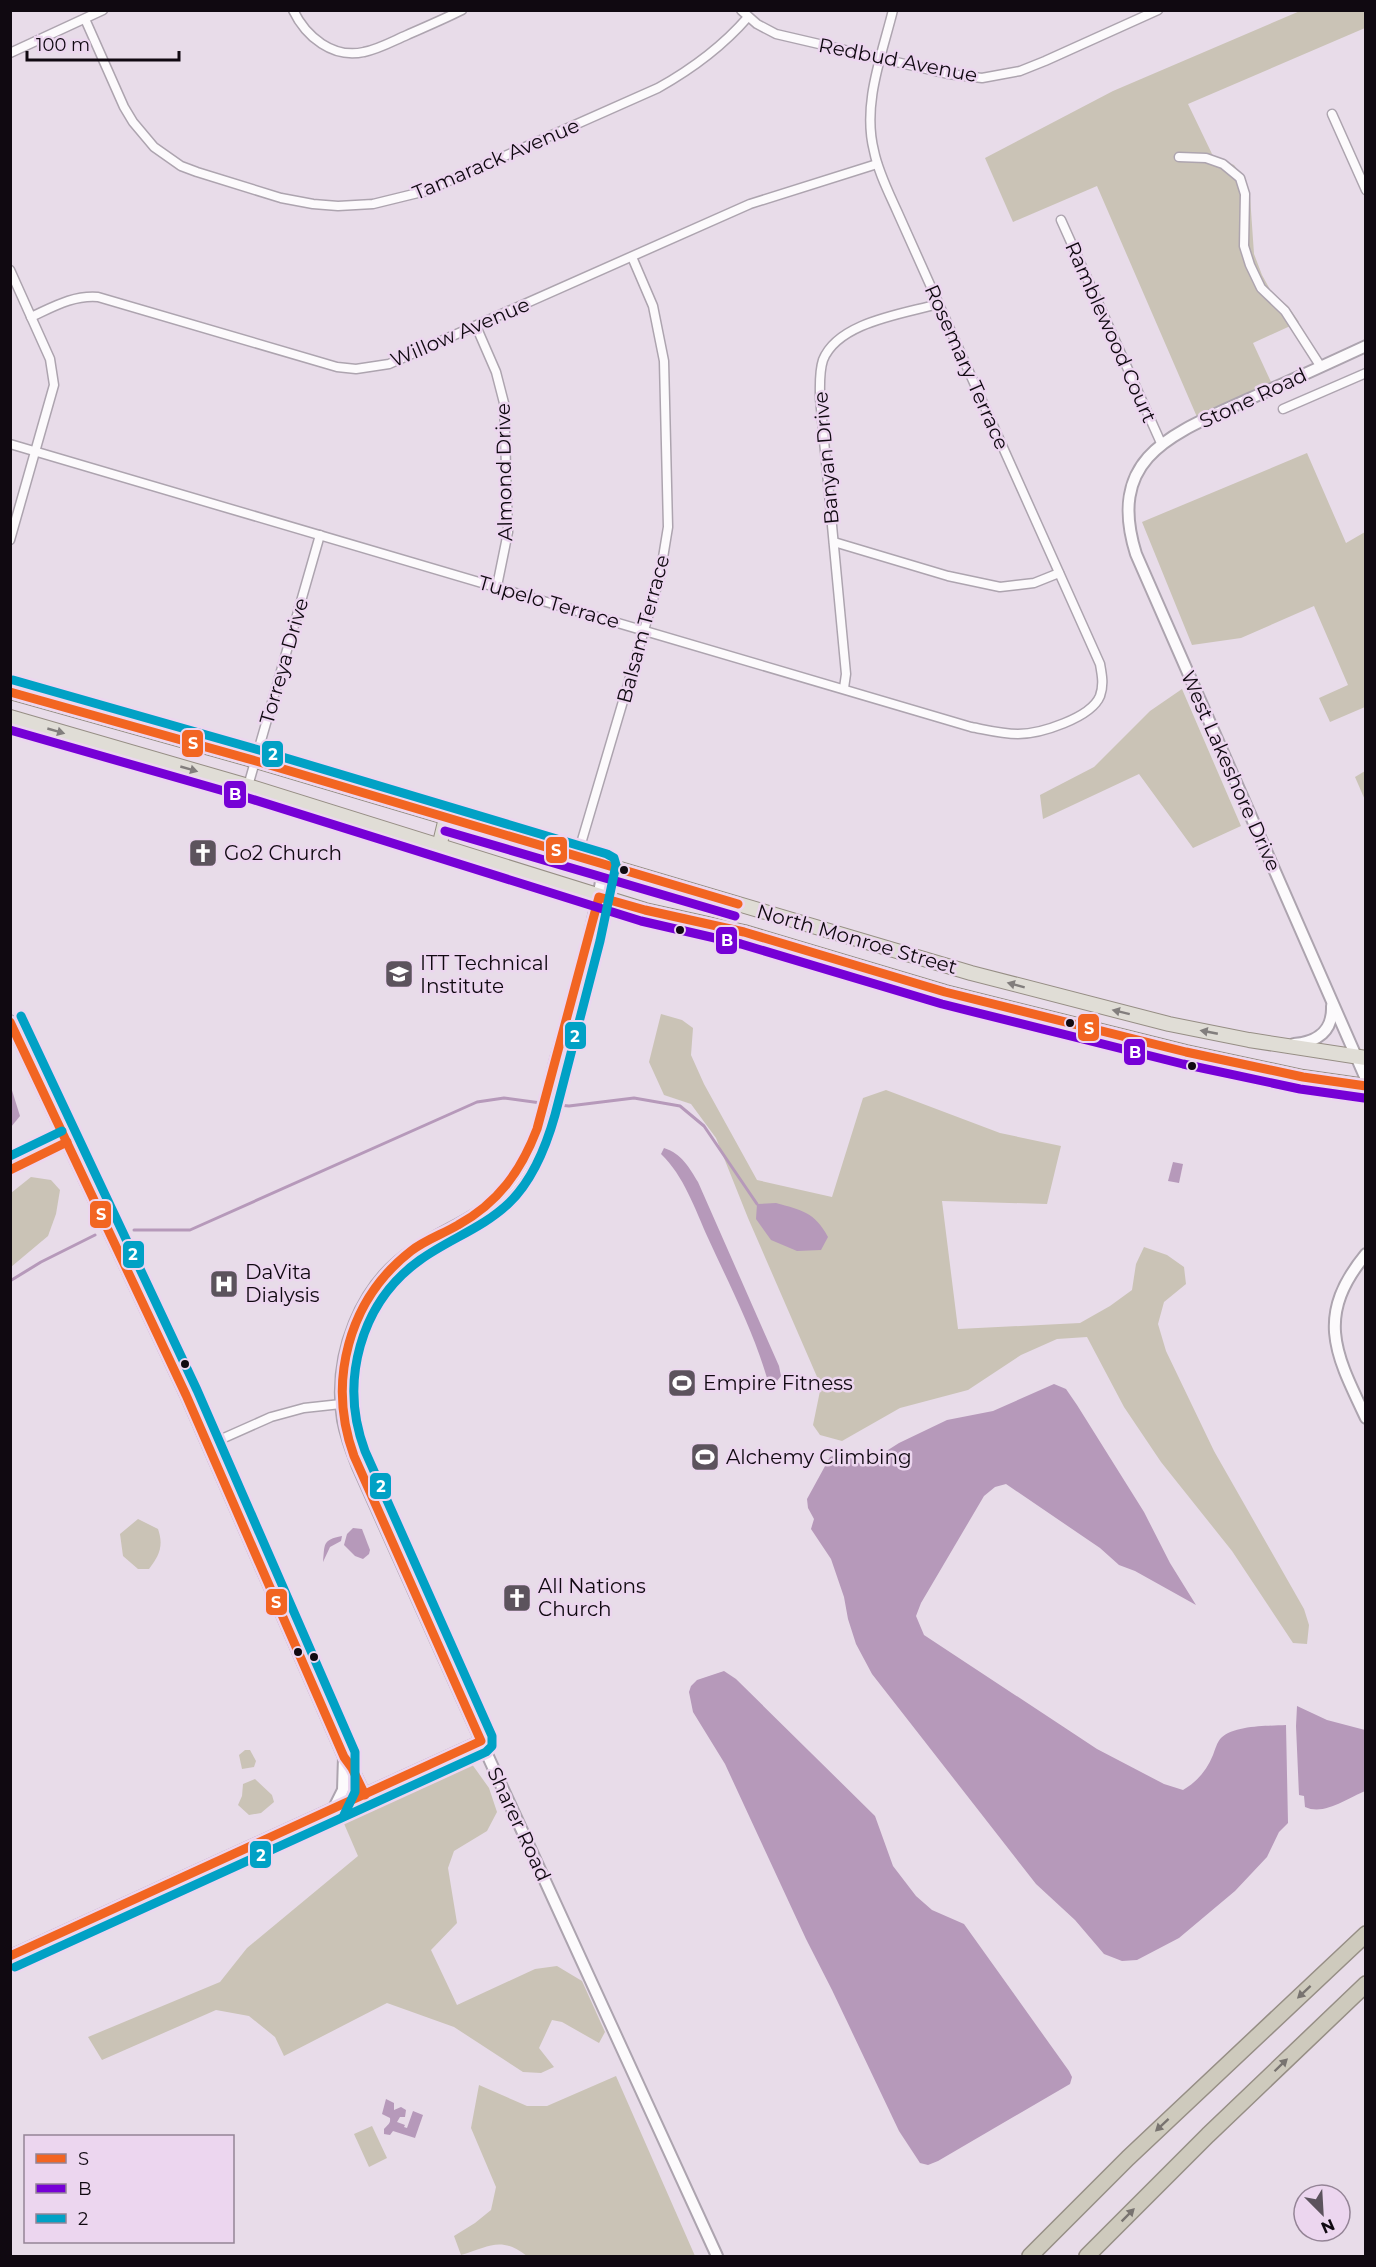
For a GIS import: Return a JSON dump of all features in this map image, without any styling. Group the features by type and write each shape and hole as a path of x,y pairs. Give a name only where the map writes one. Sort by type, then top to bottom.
{"highway":[{"path":"1030,2256 1128,2158 1365,1934"},
{"path":"1087,2256 1208,2135 1365,1984"}],"main road":[{"name":"North Monroe Street","path":"10,692 256,761 971,973 1169,1024 1361,1058"},
{"name":"North Monroe Street","path":"10,717 248,786 599,897 645,910 744,932 945,992 1160,1045 1303,1077 1365,1086"},
{"path":"102,744 108,720"},
{"path":"439,847 446,818"},
{"path":"771,941 780,917"},
{"path":"797,948 808,925"},
{"path":"945,992 954,968"},
{"path":"965,997 971,973"},
{"path":"1160,1045 1169,1024"}],"street":[{"path":"10,53 103,10"},
{"path":"293,10 304,28 328,48 347,54 363,53 462,10"},
{"name":"Rosemary Terrace","path":"893,10 870,113 870,127 877,164 1100,664 1103,687 1095,704 1087,711"},
{"name":"Redbud Avenue","path":"745,14 776,34 958,76 982,78 998,77 1045,61 1158,10"},
{"name":"Tamarack Avenue","path":"84,19 133,122 154,147 169,159 197,172 281,198 338,206 373,204 426,191 658,88 710,56 745,14"},
{"path":"1332,114 1365,190"},
{"path":"1179,157 1215,161 1240,178 1245,194 1244,246 1250,265 1261,288 1285,311 1321,366"},
{"name":"Willow Avenue","path":"31,317 72,299 86,296 98,297 337,367 356,369 389,363 750,204 877,164"},
{"name":"Ramblewood Court","path":"1061,220 1161,443"},
{"name":"Balsam Terrace","path":"577,857 660,576 668,527 665,376 659,330 653,306 632,257"},
{"path":"10,270 50,359 54,385 10,540"},
{"name":"Banyan Drive","path":"844,688 846,674 820,398 819,382 823,362 834,343 852,330 938,304"},
{"name":"Almond Drive","path":"476,326 496,372 504,403 508,532 497,586"},
{"name":"Stone Road","path":"1146,459 1161,443 1185,429 1321,366 1364,350"},
{"path":"1283,409 1365,373"},
{"name":"Tupelo Terrace","path":"10,444 971,727 1007,733 1029,733 1050,728 1087,711"},
{"name":"West Lakeshore Drive","path":"1146,459 1136,478 1128,506 1128,521 1136,554 1332,1003 1361,1058 1365,1079"},
{"name":"Torreya Drive","path":"248,786 320,535"},
{"path":"834,542 948,576 1000,587 1034,584 1059,573"},
{"name":"Sharer Road","path":"604,865 599,897 550,1081 537,1129 525,1161 516,1177 499,1197 475,1216 407,1254 384,1275 356,1319 350,1336 341,1376 341,1404 348,1442 358,1467 717,2256"},
{"path":"1284,1045 1309,1042 1324,1034 1331,1023 1332,1003"},
{"path":"10,1021 208,1444 344,1757 365,1795"},
{"path":"1365,1254 1345,1281 1335,1310 1334,1322 1341,1364 1365,1418"},
{"path":"208,1444 271,1416 304,1408 341,1404"},
{"path":"10,1956 481,1741"},
{"path":"333,1810 343,1790 344,1757"}],"shaded area":[{"path":"1300,11 1365,11 1365,28 1188,104 1213,156 1234,165 1246,181 1250,196 1254,254 1272,293 1288,306 1299,322 1253,343 1271,382 1197,417 1097,186 1013,222 985,158 1113,91"},
{"path":"1307,453 1346,543 1365,532 1365,707 1330,722 1319,698 1348,685 1314,606 1241,638 1192,645 1142,522"},
{"path":"1182,689 1241,826 1193,848 1139,774 1043,819 1040,795 1094,767 1150,711"},
{"path":"1366,771 1365,800 1355,777"},
{"path":"661,1014 682,1020 693,1028 691,1055 704,1084 757,1180 832,1197 863,1098 886,1090 1000,1133 1061,1146 1047,1204 942,1201 958,1329 1080,1323 1132,1290 1136,1264 1144,1247 1167,1255 1184,1267 1186,1284 1164,1302 1158,1324 1166,1351 1214,1451 1304,1609 1309,1625 1307,1644 1293,1643 1232,1551 1161,1462 1124,1407 1087,1337 1057,1339 1021,1355 968,1390 900,1408 842,1441 820,1435 813,1425 821,1386 716,1138 691,1104 664,1095 649,1062"},
{"path":"10,1084 20,1116 11,1127 10,1127"},
{"path":"664,1148 680,1157 698,1182 779,1366 781,1376 777,1381 773,1382 767,1378 748,1325 688,1193 676,1172 661,1154"},
{"path":"1173,1162 1183,1164 1179,1183 1168,1181"},
{"path":"31,1177 51,1180 60,1190 56,1214 48,1236 11,1267 11,1193"},
{"path":"776,1203 807,1213 818,1222 828,1237 821,1250 797,1251 771,1240 756,1219 757,1204"},
{"path":"1054,1384 1066,1389 1077,1405 1144,1512 1170,1563 1196,1605 1135,1571 1119,1565 1100,1548 1006,1484 995,1487 984,1496 921,1603 916,1616 924,1635 1097,1749 1164,1784 1183,1790 1205,1771 1218,1742 1227,1734 1252,1727 1286,1725 1288,1823 1279,1832 1267,1857 1235,1891 1179,1938 1137,1960 1122,1961 1104,1954 1075,1920 1036,1884 872,1674 856,1644 831,1559 811,1529 814,1519 808,1508 807,1499 830,1457 848,1457 863,1466 899,1443 947,1420 993,1411"},
{"path":"138,1519 158,1529 160,1535 160,1550 149,1569 138,1569 123,1556 120,1534"},
{"path":"353,1528 362,1529 370,1550 363,1559 355,1556 344,1545 347,1534"},
{"path":"342,1536 341,1541 330,1547 323,1562 328,1541"},
{"path":"724,1671 736,1679 875,1816 893,1866 916,1896 932,1910 964,1924 1069,2071 1072,2077 1070,2084 938,2161 928,2165 920,2163 899,2131 725,1764 693,1712 689,1692 691,1686 697,1680"},
{"path":"1297,1706 1327,1720 1365,1730 1365,1791 1328,1808 1305,1807 1304,1796 1299,1795"},
{"path":"245,1750 250,1750 256,1761 254,1767 242,1769 239,1755"},
{"path":"469,1760 489,1788 497,1812 487,1831 454,1851 448,1868 457,1923 431,1950 457,2005 535,1969 557,1966 582,1981 605,2032 599,2043 562,2022 552,2020 539,2048 554,2067 541,2073 523,2072 454,2027 387,2003 284,2056 275,2037 249,2016 216,2010 102,2060 88,2037 220,1982 247,1948 358,1856 342,1819"},
{"path":"255,1779 272,1795 274,1802 261,1813 249,1815 238,1805 242,1796 243,1784"},
{"path":"616,2076 695,2256 527,2256 510,2246 502,2245 488,2246 461,2255 454,2236 491,2210 496,2187 471,2128 479,2085 527,2106 547,2106"},
{"path":"386,2099 394,2103 394,2110 401,2107 406,2110 405,2117 400,2117 397,2122 405,2125 404,2127 407,2128 413,2111 423,2115 415,2138 393,2131 390,2135 384,2134 384,2129 390,2120 382,2114"},
{"path":"372,2126 387,2158 369,2167 354,2134"}],"waterway":[{"path":"134,1230 190,1230 477,1102 504,1098 541,1103"},
{"path":"548,1104 569,1106 634,1098 680,1106 704,1126 757,1204"},
{"path":"10,1281 41,1262 95,1235"}],"transit line":[{"name":"2","path":"13,680 259,750 607,854 614,858 616,865 600,941 555,1115 538,1162 525,1184 499,1212 420,1260 399,1278 382,1298 369,1321 360,1346 355,1372 354,1398 357,1425 365,1451 492,1736 492,1746 486,1752 15,1967"},
{"name":"S","path":"10,692 256,761 738,904"},
{"name":"B","path":"10,730 245,797 641,921 741,944 942,1004 1183,1064 1300,1089 1364,1098"},
{"name":"B","path":"445,831 735,916"},
{"name":"S","path":"10,1956 481,1741 354,1456 346,1428 343,1400 344,1372 349,1344 358,1318 372,1293 389,1271 416,1247 458,1225 485,1207 516,1172 524,1159 537,1129 599,897 645,910 744,932 945,992 1186,1052 1303,1077 1366,1086"},
{"name":"2","path":"21,1016 197,1390 355,1752 355,1792 344,1815"},
{"name":"S","path":"10,1022 186,1395 344,1757 365,1795"},
{"name":"2","path":"10,1156 62,1131"},
{"name":"S","path":"10,1170 67,1142"}],"place":[{"name":"Go2 Church","path":"203,853"},
{"name":"ITT Technical Institute","path":"399,974"},
{"name":"DaVita Dialysis","path":"224,1284"},
{"name":"Empire Fitness","path":"682,1383"},
{"name":"Alchemy Climbing","path":"705,1457"},
{"name":"All Nations Church","path":"517,1598"}]}
